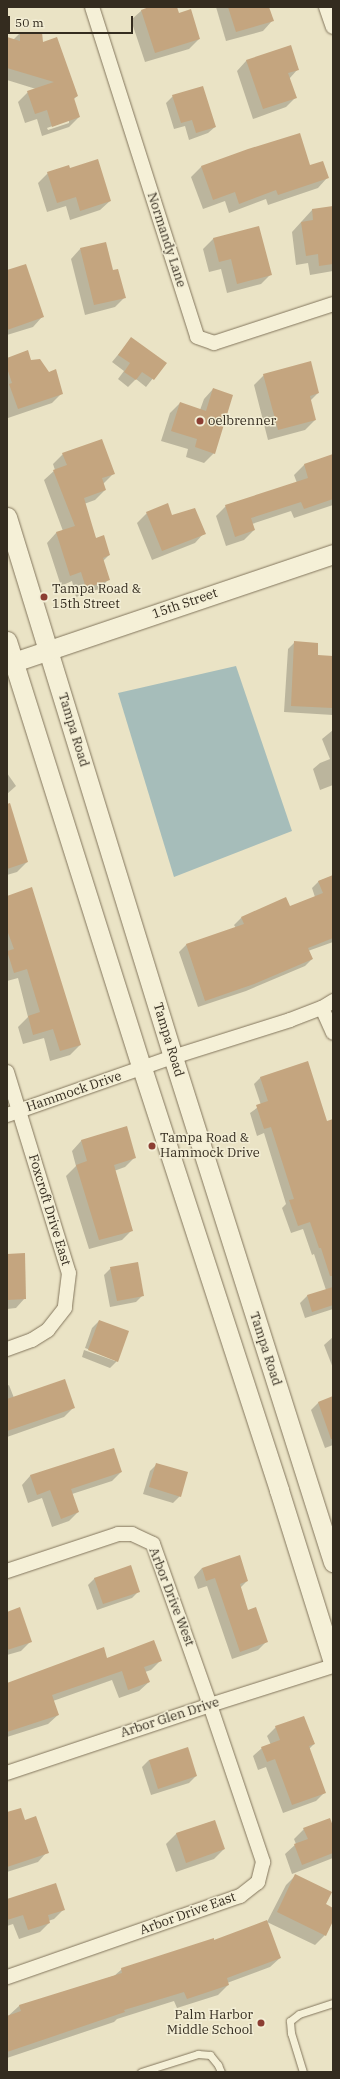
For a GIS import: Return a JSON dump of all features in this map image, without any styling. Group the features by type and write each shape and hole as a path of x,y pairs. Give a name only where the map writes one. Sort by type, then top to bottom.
{"main road":[{"name":"Tampa Road","path":"7,517 173,1057 333,1562"},
{"name":"15th Street","path":"14,662 333,554"},
{"path":"7,641 142,1068 279,1490 333,1662"}],"street":[{"name":"Normandy Lane","path":"92,7 197,337 214,343 333,304"},
{"path":"326,7 333,27"},
{"path":"327,1004 333,1033"},
{"name":"Hammock Drive","path":"13,1113 173,1057 290,1020 327,1004"},
{"name":"Foxcroft Drive East","path":"7,1072 13,1113 69,1273 65,1308 48,1330 32,1340 7,1348"},
{"name":"Arbor Drive West","path":"7,1572 118,1534 132,1534 153,1544 210,1704"},
{"name":"Arbor Glen Drive","path":"7,1773 210,1704 333,1666"},
{"name":"Arbor Drive East","path":"7,1977 206,1909 240,1896 258,1882 263,1862 210,1704"}],"lane":[{"path":"303,2072 291,2033 290,2021 299,2014 333,2003"},
{"path":"141,2072 198,2054 210,2055 218,2065 220,2072"}],"water":[{"path":"236,666 292,831 174,877 118,693"}],"building":[{"path":"149,7 177,7 179,13 191,9 200,39 155,53 141,10"},
{"path":"228,7 269,7 274,21 236,32"},
{"path":"20,32 42,32 43,42 57,37 78,96 74,98 80,117 52,127 47,110 35,114 27,91 54,82 7,68 7,37 20,41"},
{"path":"291,45 299,70 288,73 297,98 263,109 246,60"},
{"path":"203,86 216,127 196,133 192,120 181,123 172,95"},
{"path":"300,133 310,165 323,161 329,178 278,195 276,190 239,204 235,192 213,200 201,166 248,149"},
{"path":"98,159 111,201 80,211 76,197 57,203 47,172 69,165 70,168"},
{"path":"333,206 333,264 319,266 318,254 306,256 301,222 313,220 312,209"},
{"path":"259,226 272,275 237,284 231,259 219,262 213,238"},
{"path":"106,242 113,270 118,269 126,298 94,305 80,248"},
{"path":"26,264 44,317 7,330 7,270"},
{"path":"131,337 167,363 154,380 142,372 136,380 124,372 130,363 118,355"},
{"path":"28,350 31,360 40,359 49,372 56,369 63,394 18,409 9,384 12,383 7,368 7,358"},
{"path":"311,361 319,393 310,396 316,420 278,430 263,374"},
{"name":"oelbrenner","path":"213,388 233,395 215,454 195,447 197,439 171,431 180,402 206,411"},
{"path":"102,439 115,474 102,478 106,490 84,498 96,538 104,535 110,555 103,558 110,580 86,588 81,572 70,576 56,532 75,526 53,470 67,465 62,453"},
{"path":"333,454 333,499 304,509 301,502 251,518 255,530 235,537 225,505 308,478 304,464"},
{"path":"168,503 172,515 195,508 206,534 162,551 146,512"},
{"path":"294,641 318,643 318,655 333,656 333,708 291,706"},
{"path":"10,803 28,862 7,869 7,804"},
{"path":"333,875 333,938 308,948 313,959 254,984 205,1001 186,944 244,924 241,917 286,897 290,906 323,893 318,881"},
{"path":"32,887 81,1045 60,1051 53,1029 33,1035 28,1016 40,1012 27,969 14,973 7,951 14,949 7,930 7,896"},
{"path":"308,1061 327,1121 333,1119 333,1276 330,1276 321,1248 319,1248 310,1222 298,1226 289,1200 294,1199 271,1127 264,1129 256,1105 268,1101 260,1077"},
{"path":"127,1126 136,1158 114,1165 133,1231 99,1240 76,1165 87,1161 81,1140"},
{"path":"25,1253 26,1299 7,1300 7,1254"},
{"path":"138,1262 144,1296 117,1301 110,1267"},
{"path":"333,1287 333,1305 312,1312 307,1295"},
{"path":"99,1320 129,1331 118,1362 88,1350"},
{"path":"65,1379 75,1408 7,1431 7,1399"},
{"path":"333,1396 333,1439 331,1439 318,1402"},
{"path":"114,1448 122,1472 71,1489 79,1512 61,1519 50,1490 37,1495 30,1475"},
{"path":"156,1463 188,1472 181,1497 149,1487"},
{"path":"240,1555 248,1581 240,1584 248,1610 256,1607 268,1642 240,1652 215,1578 206,1581 202,1568"},
{"path":"131,1565 140,1592 103,1604 94,1578"},
{"path":"20,1607 32,1642 7,1650 7,1612"},
{"path":"154,1640 162,1661 144,1667 150,1682 128,1690 122,1671 52,1695 59,1715 7,1732 7,1683 104,1647 107,1658"},
{"path":"304,1716 315,1744 309,1746 326,1793 292,1805 275,1759 267,1762 261,1747 280,1740 275,1726"},
{"path":"188,1747 197,1776 158,1789 149,1760"},
{"path":"21,1808 25,1820 36,1816 49,1853 7,1867 7,1812"},
{"path":"330,1818 333,1826 333,1853 302,1865 294,1844 308,1839 303,1828"},
{"path":"215,1820 225,1849 186,1863 176,1833"},
{"path":"295,1874 332,1892 326,1904 333,1908 333,1921 326,1936 277,1912"},
{"path":"56,1883 65,1910 48,1915 50,1923 28,1930 23,1915 7,1920 7,1899"},
{"path":"267,1920 281,1958 227,1978 229,1985 187,1999 184,1992 124,2010 125,2012 7,2052 7,2016 21,2011 19,2005 122,1973 121,1968 214,1938 214,1940"}],"place":[{"name":"oelbrenner","path":"200,421"},
{"name":"Tampa Road & 15th Street","path":"44,597"},
{"name":"Tampa Road & Hammock Drive","path":"152,1146"},
{"name":"Palm Harbor Middle School","path":"261,2023"}]}
